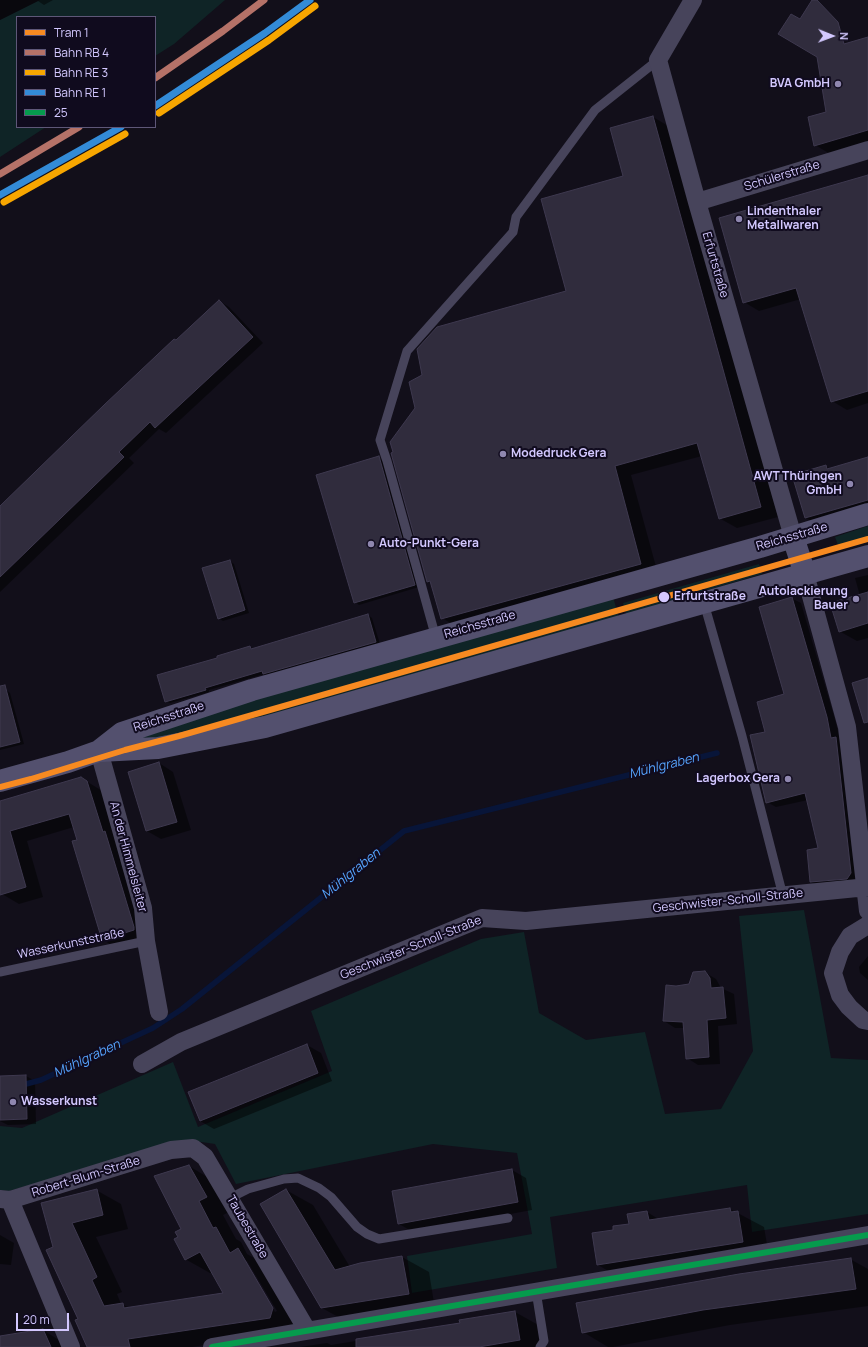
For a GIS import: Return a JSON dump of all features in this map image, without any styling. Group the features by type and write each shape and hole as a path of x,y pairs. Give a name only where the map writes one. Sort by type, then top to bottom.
{"main road":[{"name":"Reichsstraße","path":"99,751 122,732 252,690 793,537 868,514"},
{"path":"793,537 805,574"},
{"name":"Reichsstraße","path":"0,781 68,762 99,751 158,748 265,727 868,556"}],"street":[{"path":"658,60 693,0"},
{"name":"Erfurtstraße","path":"658,60 793,537"},
{"name":"Schülerstraße","path":"697,202 868,150"},
{"path":"805,574 847,727 868,911"},
{"name":"An der Himmelsleiter","path":"99,751 143,908 146,941 159,1012"},
{"name":"Geschwister-Scholl-Straße","path":"142,1064 181,1042 482,918 526,921 866,888"},
{"path":"868,925 850,936 840,952 833,973 840,995 863,1020 868,1021"},
{"name":"Taubestraße","path":"171,1150 193,1148 206,1157 307,1330"},
{"name":"Robert-Blum-Straße","path":"5,1200 171,1150"},
{"path":"5,1200 71,1347"},
{"path":"212,1347 244,1344 307,1330 868,1235"}],"lane":[{"path":"436,638 380,440 407,351 513,232 516,217 595,110 658,60"},
{"path":"704,603 742,736 783,896"},
{"name":"Wasserkunststraße","path":"0,972 146,941"},
{"path":"230,1198 248,1189 284,1179 298,1178 319,1188 331,1197 357,1227 367,1234 379,1238 508,1218"},
{"path":"536,1291 544,1341 540,1347"}],"green space":[{"path":"40,0 225,0 174,44 156,55 156,16 16,16 16,128 44,128 0,157 0,20"},
{"path":"868,526 868,537 838,545 835,537"},
{"path":"759,564 762,574 701,592 628,620 623,603"},
{"path":"612,593 620,622 288,717 139,745 121,735"},
{"path":"804,910 831,1058 868,1060 868,1214 752,1232 747,1185 550,1217 557,1268 412,1293 407,1256 532,1234 517,1153 433,1144 236,1184 215,1144 188,1140 9,1191 0,1190 0,1126 22,1128 173,1062 198,1127 332,1071 311,1011 481,939 524,932 539,1013 586,1040 645,1032 665,1114 721,1109 753,1051 739,916"}],"building":[{"name":"BVA GmbH","path":"812,0 817,0 838,22 844,44 868,37 868,130 814,146 808,117 826,112 817,57 778,34 791,14 800,19"},
{"path":"653,116 761,507 719,519 697,443 615,466 641,564 441,619 430,581 427,582 391,453 393,452 390,442 415,408 409,382 422,375 417,349 437,327 566,291 541,199 623,176 610,128"},
{"path":"868,175 868,391 831,402 796,288 743,303 719,218"},
{"path":"219,300 253,337 155,428 150,422 119,452 124,457 0,577 0,506 174,339 176,340"},
{"path":"379,456 415,585 354,603 316,475"},
{"path":"868,457 868,500 805,518 792,475 826,465 827,469"},
{"path":"230,560 245,610 218,619 202,568"},
{"name":"Autolackierung Bauer","path":"868,592 868,623 839,632 830,603"},
{"path":"792,597 827,717 831,738 836,737 851,873 847,879 810,882 807,850 818,848 805,793 766,803 750,735 765,732 757,702 784,694 759,607"},
{"path":"368,614 376,642 263,674 262,671 165,702 157,675 217,658 217,656 250,646 251,649"},
{"path":"868,678 868,722 864,723 852,683"},
{"path":"5,685 20,742 0,747 0,686"},
{"path":"159,762 177,822 146,831 128,772"},
{"path":"81,777 87,781 103,832 105,831 134,927 134,930 102,940 72,841 77,840 69,814 10,831 26,887 0,895 0,801"},
{"path":"705,971 710,978 711,988 723,987 726,1018 707,1020 709,1057 686,1059 683,1022 663,1021 666,985 676,986 689,984 693,972"},
{"path":"307,1044 318,1073 200,1121 188,1092"},
{"name":"Wasserkunst","path":"26,1075 27,1119 0,1120 0,1076"},
{"path":"189,1165 207,1197 199,1201 213,1228 216,1227 230,1253 238,1248 273,1308 270,1318 128,1339 130,1347 87,1347 75,1320 78,1319 46,1250 53,1247 41,1203 97,1189 103,1215 72,1223 97,1277 92,1280 104,1306 123,1303 124,1308 223,1293 200,1252 185,1260 174,1239 178,1237 175,1232 181,1229 154,1176"},
{"path":"512,1169 518,1202 398,1224 392,1191"},
{"path":"286,1189 335,1270 360,1263 402,1256 409,1294 321,1308 260,1204"},
{"path":"730,1208 731,1212 738,1211 743,1242 597,1265 592,1233 613,1230 613,1226 629,1224 627,1214 647,1211 649,1220"},
{"path":"851,1258 856,1289 703,1310 582,1333 576,1303 739,1274"},
{"path":"515,1311 520,1340 479,1347 356,1347 356,1339 460,1323 459,1320"},
{"path":"43,1329 51,1347 0,1347 0,1336"}],"waterway":[{"name":"Mühlgraben","path":"26,1084 41,1080 153,1028 182,1009 404,831 717,753"}],"tram line":[{"name":"1","path":"0,787 125,750 179,736 868,539"}],"transit line":[{"path":"156,77 223,31 264,0"},
{"path":"156,105 265,33 310,0"},
{"path":"159,113 269,40 315,6"},
{"path":"0,174 77,128"},
{"path":"0,195 119,128"},
{"path":"4,202 125,134"},
{"name":"25","path":"212,1347 868,1235"}],"place":[{"name":"BVA GmbH","path":"838,84"},
{"name":"Lindenthaler Metallwaren","path":"739,219"},
{"name":"Modedruck Gera","path":"503,454"},
{"name":"AWT Thüringen GmbH","path":"850,484"},
{"name":"Auto-Punkt-Gera","path":"371,544"},
{"name":"Erfurtstraße","path":"664,597"},
{"name":"Autolackierung Bauer","path":"856,599"},
{"name":"Lagerbox Gera","path":"788,779"},
{"name":"Wasserkunst","path":"13,1102"}]}
